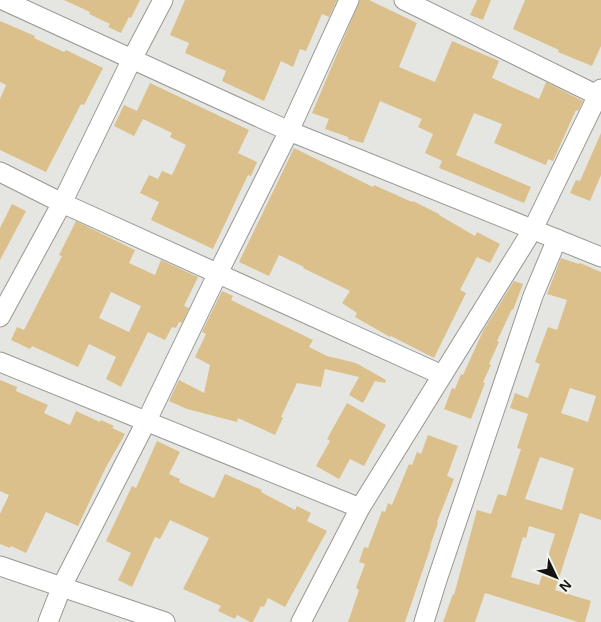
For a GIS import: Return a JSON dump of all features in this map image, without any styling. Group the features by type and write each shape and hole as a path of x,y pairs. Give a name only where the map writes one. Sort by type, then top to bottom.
{"street":[{"path":"3,0 289,132 601,258"},
{"path":"0,317 62,203 163,0"},
{"path":"48,622 62,586 147,420 289,132 349,0"},
{"path":"301,622 360,508 533,229 600,94 404,0"},
{"path":"0,172 62,203 442,375"},
{"path":"424,622 533,296 557,239"},
{"path":"0,362 360,508"},
{"path":"0,566 165,622"}],"building":[{"path":"64,0 140,0 121,33 108,27 110,24 89,14 90,12"},
{"path":"185,0 337,0 329,17 322,14 306,51 300,49 293,67 281,61 264,101 222,81 226,71 185,53 189,43 170,35"},
{"path":"360,0 369,0 417,23 399,67 435,82 452,41 499,61 492,78 539,99 546,82 583,101 578,111 576,110 553,161 548,159 546,165 494,143 502,124 474,113 456,155 531,187 524,203 439,168 442,161 425,153 433,134 418,127 422,119 380,101 363,143 325,129 329,119 312,113"},
{"path":"477,0 491,0 483,20 470,15"},
{"path":"525,0 601,0 601,46 592,66 558,52 559,50 513,29"},
{"path":"0,21 35,36 34,38 64,52 66,50 103,68 84,105 81,104 46,172 0,150 0,99 6,85 0,82"},
{"path":"150,83 249,130 238,153 257,162 251,176 248,175 213,249 151,220 159,202 140,193 149,175 158,179 162,171 172,175 186,145 170,137 172,133 143,119 134,136 114,126 124,105 137,111"},
{"path":"601,133 601,175 590,201 570,193 576,180 580,181"},
{"path":"294,148 373,187 374,185 413,201 475,236 477,232 500,244 490,263 477,257 460,290 466,293 434,358 390,337 355,317 357,313 342,303 350,291 304,267 279,255 269,276 239,262"},
{"path":"12,204 26,211 0,260 0,228"},
{"path":"76,221 135,250 129,263 155,275 161,260 198,277 184,306 189,308 182,323 179,322 176,328 172,327 165,340 148,332 121,387 106,379 116,357 89,344 78,367 32,346 30,349 11,340 17,327 24,330 62,256 59,255","holes":["111,292 141,306 129,332 99,318"]},
{"path":"561,258 580,263 601,272 601,520 580,513 555,590 591,601 585,622 578,622 485,593 475,622 443,622 454,595 477,510 491,514 498,494 506,496 521,449 517,448 528,414 510,408 515,393 528,398 540,364 535,362 548,327 557,330 567,300 547,294","holes":["570,388 596,396 588,422 561,413","540,457 574,468 562,510 525,499","529,526 555,534 539,585 511,577 523,537 526,538"]},
{"path":"514,281 523,284 513,310 497,341 499,342 489,364 491,365 483,382 485,383 471,419 444,409 452,388 455,389 461,374 463,375 483,331"},
{"path":"222,291 233,296 231,300 313,340 309,347 327,356 356,363 386,380 385,383 375,381 363,403 349,395 359,377 325,369 321,387 297,383 275,435 238,418 237,422 187,409 169,401 179,380 204,393 210,365 195,357 206,334 202,332"},
{"path":"0,380 17,387 16,391 48,405 44,413 70,425 76,411 114,426 112,428 125,434 106,467 78,526 46,512 26,553 11,546 10,548 0,544 0,514 9,495 0,491"},
{"path":"347,403 386,425 364,466 350,459 339,479 316,466 330,441 327,439"},
{"path":"428,435 458,446 447,476 454,479 437,522 431,546 405,622 348,622 359,590 356,588 365,564 359,562 364,547 368,548 382,511 385,512 388,503 392,505 409,464 412,465 417,452 421,454"},
{"path":"157,441 180,452 169,474 180,479 179,482 214,498 225,474 262,490 261,492 295,510 297,506 311,513 307,521 327,531 285,607 268,598 264,607 261,606 253,622 250,622 237,615 235,619 218,611 221,606 183,589 209,538 170,520 160,539 155,537 132,587 118,580 131,553 106,541 132,486 136,488"}]}
